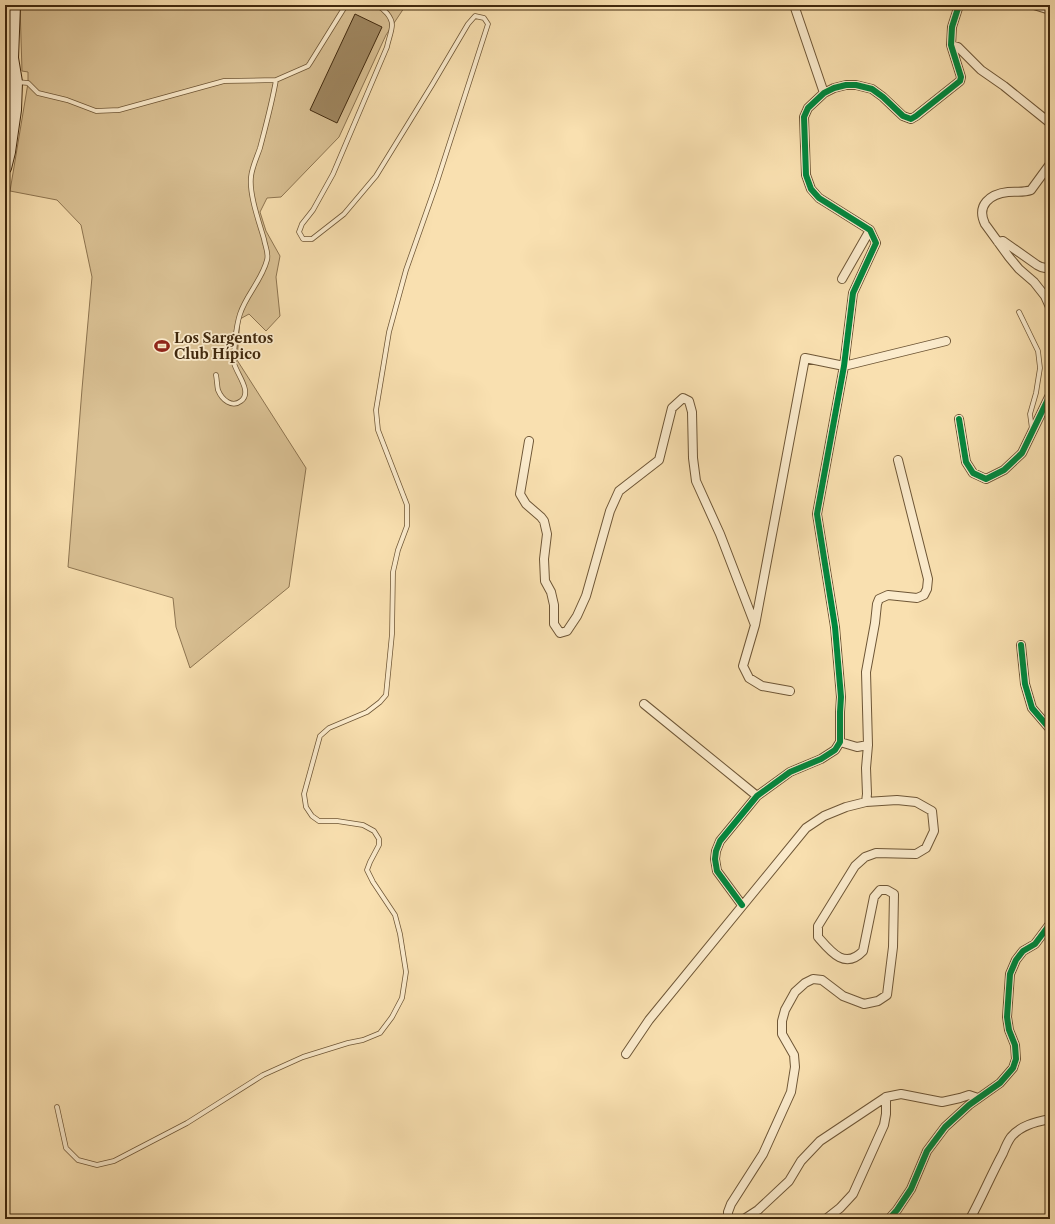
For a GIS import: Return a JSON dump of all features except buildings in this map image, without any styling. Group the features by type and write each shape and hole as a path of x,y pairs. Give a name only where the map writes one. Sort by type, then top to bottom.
{"main road":[{"path":"5,168 9,152 15,110 11,82 14,5"}],"street":[{"path":"742,905 717,871 714,860 720,841 757,796 790,772 821,759 835,750 840,742 841,697 835,627 817,514 844,366 853,293 876,243 870,230 819,198 811,189 806,170 804,117 808,108 824,93 834,88 846,85 865,86 872,89 903,116 912,119 960,81 961,77 951,45 952,27 959,5"},
{"path":"1034,5 1050,10"},
{"path":"795,8 824,93"},
{"path":"951,45 958,47 981,70 1004,86 1050,123"},
{"path":"1050,164 1031,190 1027,192 1008,192 996,196 989,199 984,205 982,211 985,224 1019,269 1034,282 1045,296 1050,307"},
{"path":"842,279 870,230"},
{"path":"998,242 1003,241 1037,265 1050,269"},
{"path":"790,691 762,686 749,678 743,666 755,625 805,358 844,366 946,341"},
{"path":"959,420 966,462 973,474 986,479 1004,470 1022,453 1050,395"},
{"path":"529,441 521,479 520,494 526,504 544,521 547,534 544,559 545,581 551,592 554,605 554,624 560,632 567,631 577,616 586,596 610,511 619,491 659,460 672,408 683,398 690,401 692,412 693,458 696,481 720,534 755,625"},
{"path":"866,802 868,745 866,672 877,604 879,599 888,595 917,598 924,595 927,589 928,579 898,460"},
{"path":"1021,645 1025,684 1032,708 1050,729"},
{"path":"644,704 757,796"},
{"path":"840,742 857,747 868,745"},
{"path":"626,1054 649,1020 806,828 824,816 846,807 866,802 897,800 916,802 932,812 934,831 926,848 916,854 876,853 865,857 855,866 818,926 818,937 833,955 849,960 857,957 863,951 874,897 880,890 887,890 894,894 893,947 887,995 878,1001 864,1004 843,996 822,980 813,979 805,983 795,992 785,1010 782,1021 782,1034 794,1055 795,1068 791,1092 763,1154 731,1204 728,1212 728,1219"},
{"path":"890,1219 911,1189 928,1151 945,1127 978,1098 1000,1083 1014,1068 1016,1059 1015,1045 1009,1030 1007,1017 1010,974 1016,960 1023,951 1034,944 1050,924"},
{"path":"744,1219 758,1210 789,1181 801,1161 820,1141 886,1097 901,1094 942,1102 969,1095 978,1098"},
{"path":"826,1219 840,1208 853,1194 884,1125 886,1114 886,1097"},
{"path":"970,1219 1011,1137 1032,1123 1050,1120"}],"lane":[{"path":"11,82 28,83 38,93 67,100 96,111 120,110 224,81 276,80 308,66 346,5"},
{"path":"57,1107 66,1148 78,1160 98,1165 114,1161 187,1123 263,1075 303,1057 348,1043 363,1040 380,1033 392,1017 402,998 406,972 396,915 373,882 367,870 379,845 379,839 374,831 362,825 338,821 319,820 312,816 306,806 304,794 320,736 329,728 367,712 380,702 386,695 392,634 393,572 398,550 407,526 407,505 378,430 376,410 389,332 406,270 436,185 488,24 484,18 476,16 468,24 429,91 376,176 344,214 312,239 303,239 299,232 302,224 313,210 333,174 387,47 392,25 389,16 377,5"},
{"path":"216,375 218,389 226,401 231,404 238,403 244,399 246,394 245,388 236,369 234,359 237,328 240,314 263,270 268,255 252,191 251,177 271,108 276,80"},
{"path":"1019,312 1038,351 1040,368 1036,393 1030,414 1033,432"}],"shaded area":[{"name":"Los Sargentos Club Hípico","path":"20,5 406,5 386,35 339,137 281,197 267,198 260,212 266,231 280,256 276,277 280,316 266,331 249,314 240,319 237,360 306,468 289,587 190,668 176,627 173,598 68,567 92,277 81,225 57,200 10,191 28,83 28,72 22,71"}],"cycle path":[{"path":"742,905 717,871 715,859 720,841 757,796 790,772 821,759 835,750 840,742 841,697 835,627 817,514 844,366 853,293 876,243 870,230 819,198 811,189 806,175 804,117 808,108 824,93 834,88 846,85 856,85 872,89 903,116 911,119 916,116 960,81 961,77 951,45 952,27 959,5"},
{"path":"959,419 966,462 973,473 986,479 1004,470 1022,453 1050,395"},
{"path":"1021,645 1025,684 1032,708 1050,729"},
{"path":"889,1219 911,1189 927,1151 945,1127 969,1105 1000,1083 1013,1068 1016,1059 1015,1045 1009,1030 1007,1017 1010,974 1016,960 1023,951 1035,944 1050,924"}],"place":[{"name":"Los Sargentos Club Hípico","path":"162,346"}]}
